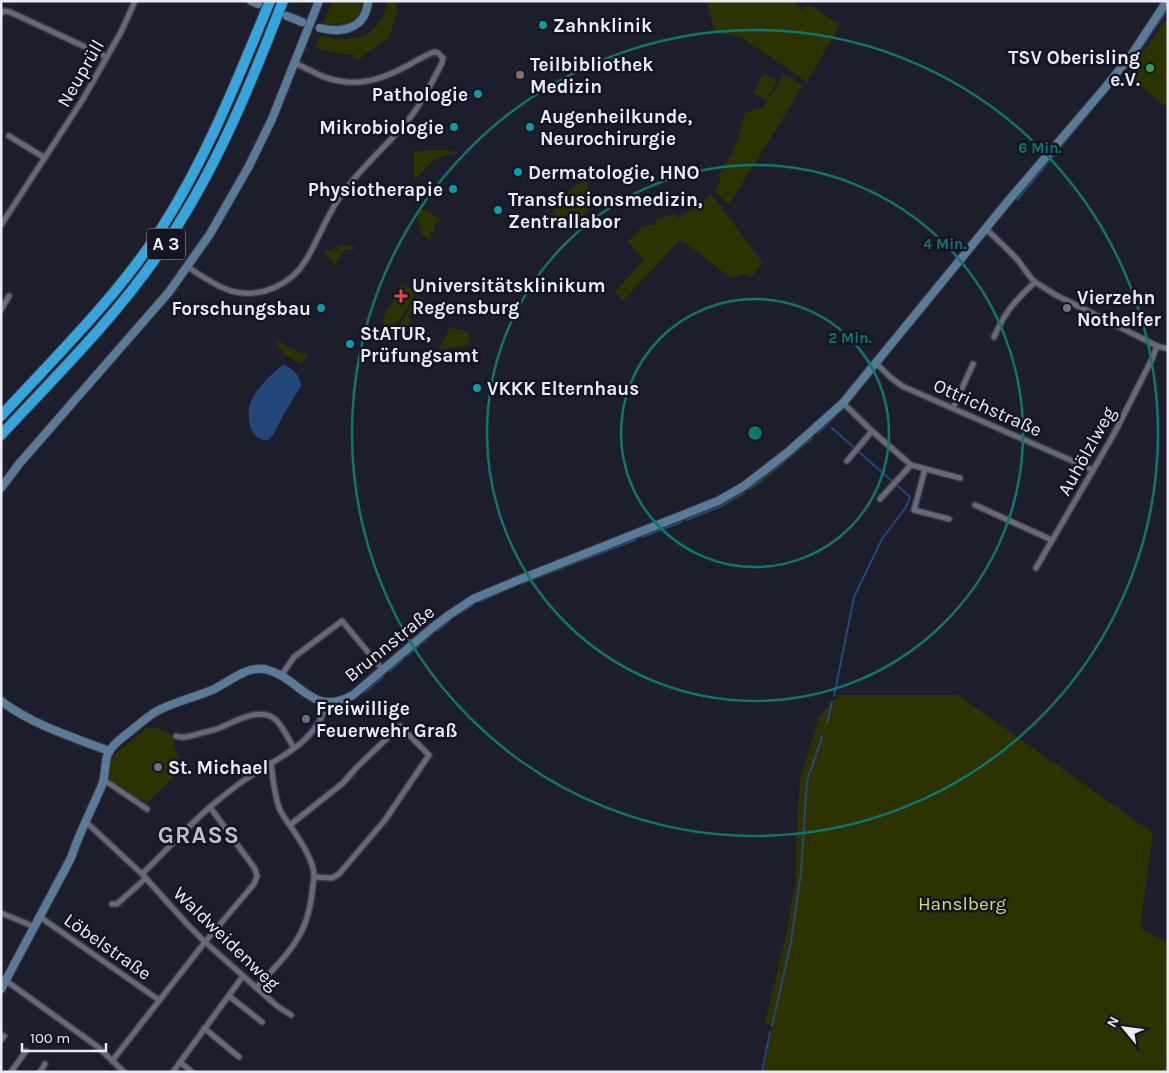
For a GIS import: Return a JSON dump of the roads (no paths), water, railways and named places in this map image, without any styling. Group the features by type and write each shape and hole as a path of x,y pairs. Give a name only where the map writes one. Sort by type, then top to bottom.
{"highway":[{"name":"A 3","path":"1,416 92,318 146,251 160,230 195,171 222,118 270,1"},
{"name":"A 3","path":"1,435 101,327 157,257 172,235 197,194 228,134 284,1"}],"street":[{"name":"Neuprüll","path":"1,225 3,218 83,100 121,32 135,1"},
{"path":"1,488 25,457 169,292 220,218 272,119 319,1"},
{"path":"320,28 340,30 354,26 365,15 368,1"},
{"name":"Brunnstraße","path":"327,702 340,701 353,695 432,628 473,599 718,501 744,486 844,405 1009,200 1132,54 1167,1"},
{"path":"3,12 10,12 107,57"},
{"path":"287,16 302,22"},
{"path":"188,267 216,284 242,293 264,291 278,287 288,280 307,259 328,216 346,188 412,116 442,64 443,58 434,52 385,76 370,81 356,82 327,78 295,63"},
{"path":"9,136 45,158"},
{"path":"986,229 1010,252 1030,278 1054,294 1157,346 1168,349"},
{"path":"994,337 1006,313 1019,297 1036,282"},
{"path":"1,310 10,296"},
{"name":"Auhölzlweg","path":"1036,568 1114,434 1157,346"},
{"name":"Ottrichstraße","path":"876,363 902,386 1093,470"},
{"path":"953,408 973,364"},
{"path":"844,405 911,465 960,478"},
{"path":"847,461 872,431"},
{"path":"880,498 911,465"},
{"path":"925,469 914,510 949,519"},
{"path":"975,505 1052,540"},
{"path":"280,676 294,657 342,621 383,670"},
{"path":"1,989 68,864 104,780 109,751 116,742 153,713 213,689 244,672 252,670 266,669 280,676 310,697 327,702 322,719 310,735 294,748 247,778 210,807 117,904 112,904"},
{"path":"1,701 33,721 109,751"},
{"path":"176,736 185,738 215,730 246,717 263,715 270,716 277,721 294,748"},
{"path":"290,825 343,783 400,726 430,756 385,820 339,874 332,878 314,876"},
{"path":"256,988 288,951 304,926 309,911 315,872 276,801 271,763"},
{"path":"104,780 147,809"},
{"path":"112,1060 205,942 254,884 257,876 255,868 210,807"},
{"name":"Waldweidenweg","path":"86,822 144,876 205,942 277,1006 291,1015"},
{"path":"1,913 35,926"},
{"name":"Löbelstraße","path":"40,917 159,1000"},
{"path":"173,1072 243,976"},
{"path":"5,980 98,1047 124,1072"},
{"path":"229,996 262,1022"},
{"path":"204,1028 239,1057"},
{"path":"11,1072 26,1051"},
{"path":"180,1062 192,1072"},
{"path":"40,1072 45,1064"}],"water":[{"path":"283,365 295,373 301,386 273,435 268,440 261,439 256,436 250,424 250,403 262,385"}],"waterway":[{"path":"1138,53 1168,9"},
{"path":"1120,74 1133,60"},
{"path":"1017,200 1092,109"},
{"path":"818,433 841,410"},
{"path":"832,428 910,497 906,507 882,539 854,597 834,696"},
{"path":"805,444 812,437"},
{"path":"749,489 801,447"},
{"path":"687,520 721,506 743,493"},
{"path":"642,537 681,522"},
{"path":"519,584 635,540"},
{"path":"478,602 515,586"},
{"path":"454,617 473,605"},
{"path":"437,631 450,620"},
{"path":"422,643 432,634"},
{"path":"407,656 419,646"},
{"path":"390,671 403,659"},
{"path":"365,692 383,677"},
{"path":"827,723 832,702"},
{"path":"772,1026 791,942 801,872 807,781 822,737"},
{"path":"762,1072 770,1032"}],"place":[{"name":"Zahnklinik","path":"543,25"},
{"name":"TSV Oberisling e.V.","path":"1150,68"},
{"name":"Teilbibliothek Medizin","path":"520,75"},
{"name":"Pathologie","path":"478,94"},
{"name":"Mikrobiologie","path":"454,127"},
{"name":"Augenheilkunde, Neurochirurgie","path":"530,127"},
{"name":"Dermatologie, HNO","path":"518,172"},
{"name":"Physiotherapie","path":"453,189"},
{"name":"Transfusionsmedizin, Zentrallabor","path":"498,210"},
{"name":"Universitätsklinikum Regensburg","path":"401,296"},
{"name":"Forschungsbau","path":"321,308"},
{"name":"Vierzehn Nothelfer","path":"1067,308"},
{"name":"StATUR, Prüfungsamt","path":"350,344"},
{"name":"VKKK Elternhaus","path":"477,388"},
{"name":"Freiwillige Feuerwehr Graß","path":"306,719"},
{"name":"St. Michael","path":"158,767"}],"district":[{"name":"GRASS","path":"199,835"}],"park label":[{"name":"Hanslberg","path":"962,903"}]}
